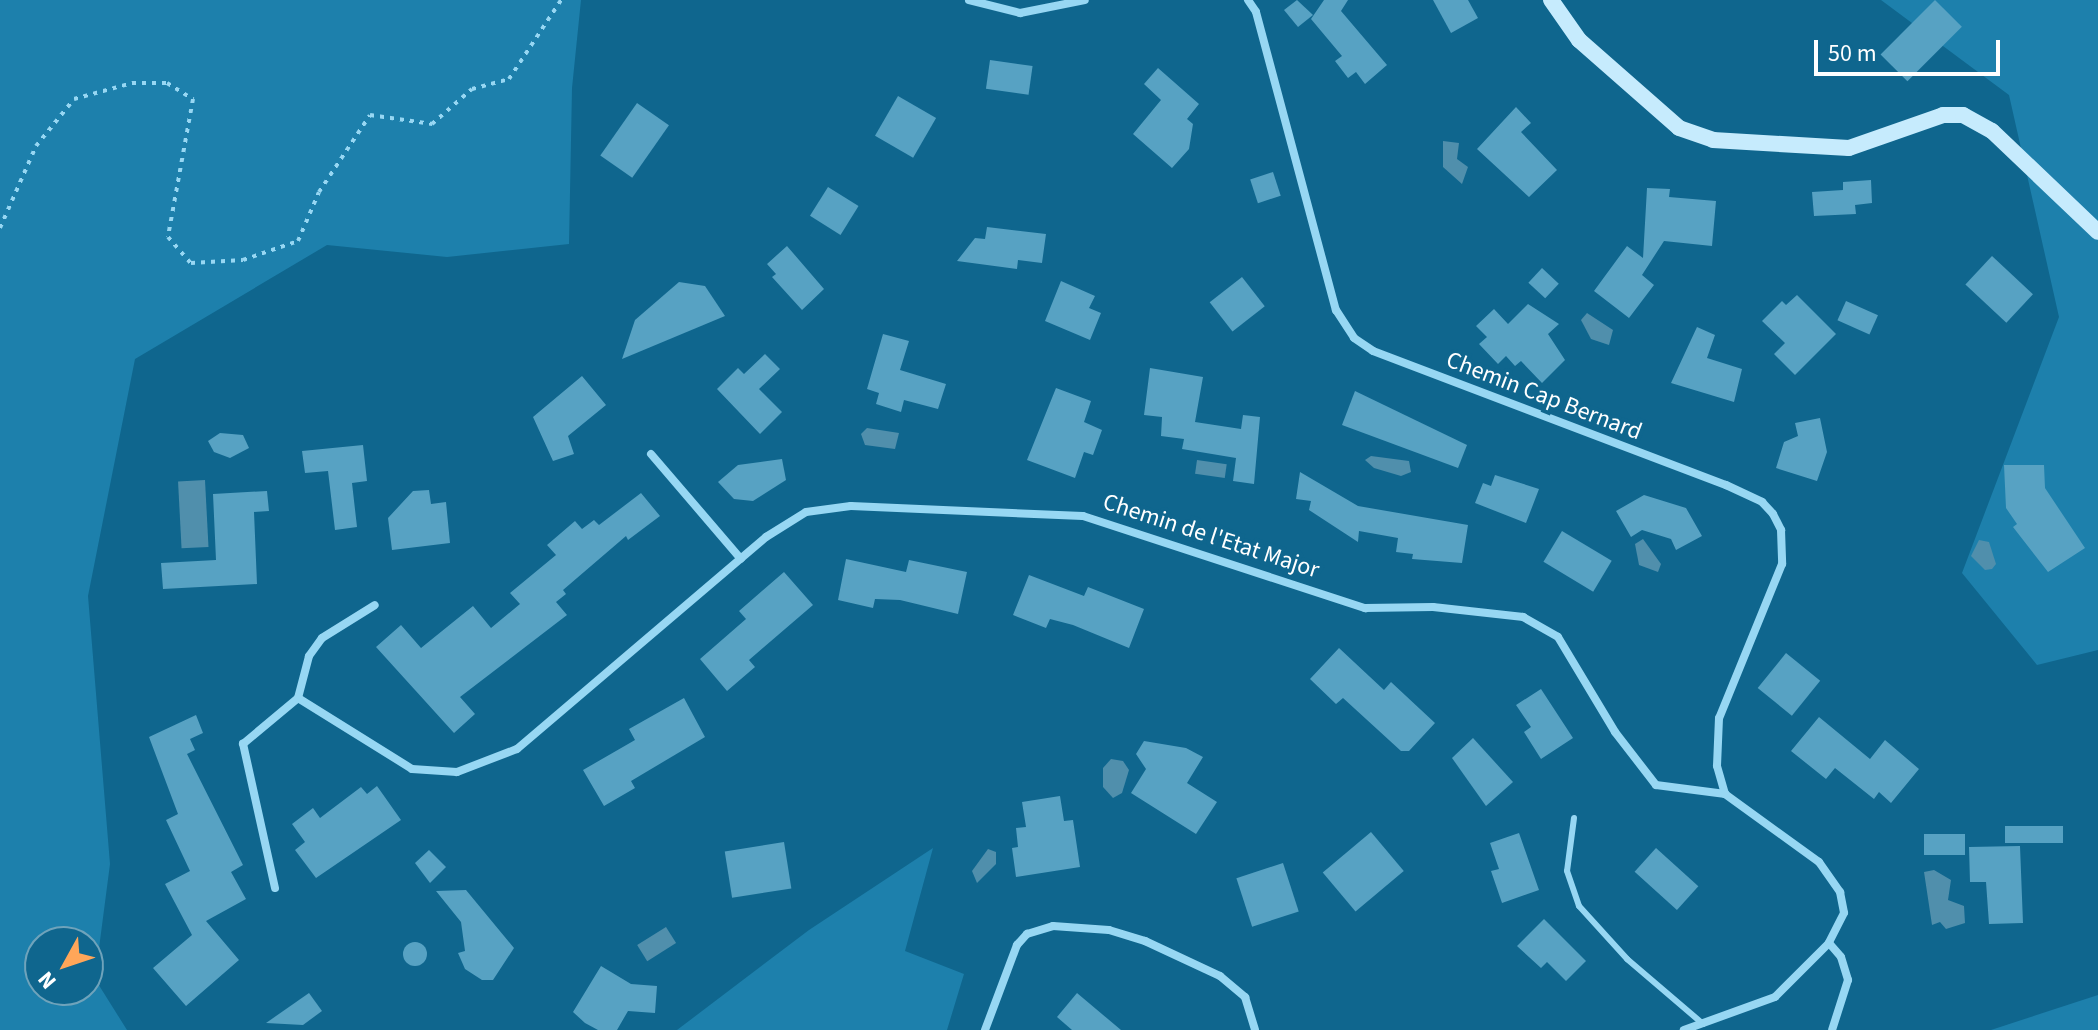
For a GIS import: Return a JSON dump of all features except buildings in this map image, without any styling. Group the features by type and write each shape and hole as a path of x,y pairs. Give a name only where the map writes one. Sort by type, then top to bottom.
{"street":[{"path":"969,0 1000,12 1028,13 1085,0"},
{"name":"Chemin Cap Bernard","path":"1248,0 1256,12 1336,310 1354,338 1373,351 1726,485 1762,502 1773,514 1781,530 1782,564 1719,718 1717,766 1725,794"},
{"path":"1551,0 1579,40 1679,128 1713,140 1849,148 1943,115 1963,115 1992,131 2098,232"},
{"path":"651,454 741,559"},
{"name":"Chemin de l'Etat Major","path":"298,698 412,769 457,772 517,749 787,522 828,507 1083,516 1365,608 1433,607 1523,617 1566,647 1615,732 1656,785 1725,794 1819,862 1840,892 1844,913 1829,943"},
{"path":"275,888 243,744 298,698 309,656 322,638 375,605"},
{"path":"985,1030 1017,945 1027,934 1053,926 1109,930 1145,941 1220,976 1245,997 1255,1030"},
{"path":"1684,1030 1775,997 1829,943 1841,957 1848,980 1832,1030"}],"lane":[{"path":"1574,818 1567,871 1579,906 1627,959 1703,1024"}],"path":[{"path":"0,228 36,146 74,99 132,83 167,83 193,99 168,237 191,263 243,260 298,241 319,192 370,115 432,124 472,89 509,79 561,0"}],"shaded area":[{"path":"0,0 581,0 572,88 569,244 447,257 327,245 135,359 88,596 110,864 102,926 24,926 24,1006 104,1006 104,993 127,1030 0,1030"},
{"path":"1881,0 2098,0 2098,650 2037,665 1962,573 2059,317 2009,95"},
{"path":"1443,141 1459,143 1457,159 1468,167 1462,184 1443,167"},
{"path":"1587,313 1613,330 1609,345 1591,339 1581,320"},
{"path":"867,428 899,433 895,449 865,445 861,434"},
{"path":"1371,456 1409,461 1411,472 1401,476 1374,468 1365,460"},
{"path":"1197,460 1227,464 1225,478 1195,474"},
{"path":"205,480 209,547 182,548 178,481"},
{"path":"1643,539 1661,564 1658,572 1639,565 1635,544"},
{"path":"1979,540 1989,542 1996,564 1992,569 1985,570 1971,556"},
{"path":"1111,759 1123,761 1129,770 1122,793 1113,798 1103,787 1103,768"},
{"path":"933,848 905,951 964,974 947,1030 677,1030 809,930"},
{"path":"988,849 996,852 996,864 977,883 972,871"},
{"path":"1934,870 1951,880 1948,900 1964,906 1965,923 1946,929 1940,922 1932,925 1924,872"},
{"path":"666,927 676,943 647,961 637,945"},
{"path":"2098,995 2098,1030 1991,1030"}]}
